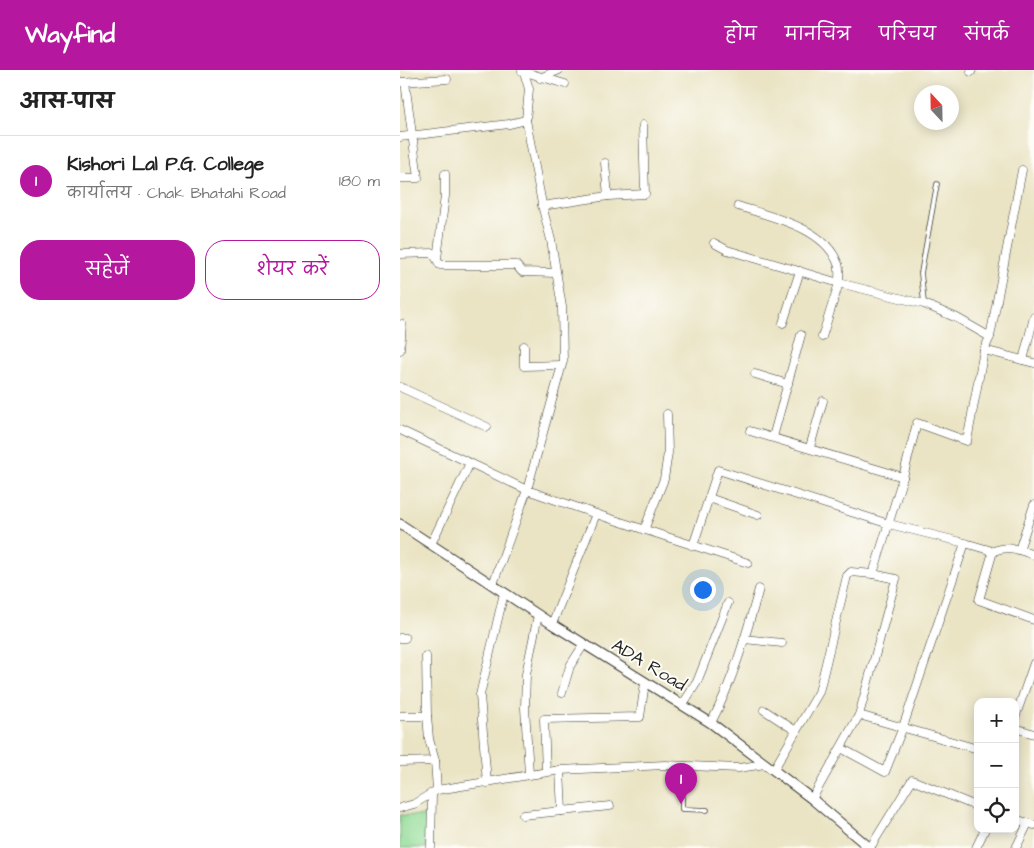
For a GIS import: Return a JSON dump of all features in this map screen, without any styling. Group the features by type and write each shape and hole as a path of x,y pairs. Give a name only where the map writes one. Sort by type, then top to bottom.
{"street":[{"path":"540,78 559,70"},
{"path":"522,71 565,84"},
{"path":"493,584 527,490 563,361 562,307 551,240 542,206 526,120 529,89 522,71"},
{"path":"400,178 418,178 403,82 447,79"},
{"path":"400,137 509,124 526,120"},
{"path":"542,206 608,196 645,194 643,125"},
{"path":"605,164 608,196"},
{"path":"873,574 904,477 917,424 967,440 984,350 990,337 1022,170"},
{"path":"436,259 445,196 445,174"},
{"path":"738,206 805,229 831,249 839,265 839,283 822,337"},
{"path":"714,242 727,250 839,283 924,304 957,318 990,337"},
{"path":"400,254 433,253 440,265 516,265 522,272 556,273"},
{"path":"783,323 800,271"},
{"path":"1023,360 1034,317"},
{"path":"400,350 402,324"},
{"path":"773,437 801,335"},
{"path":"524,346 524,366 562,365"},
{"path":"984,350 1034,363"},
{"path":"755,374 788,384"},
{"path":"400,387 487,428"},
{"path":"810,448 823,401"},
{"path":"644,530 664,479 668,452 667,414"},
{"path":"400,430 527,490 748,564"},
{"path":"750,431 904,477"},
{"path":"431,544 470,462"},
{"path":"694,546 718,470 889,524 965,543 991,552 1005,548 1034,555"},
{"path":"709,498 758,515"},
{"path":"1019,550 1034,506"},
{"path":"552,624 596,514"},
{"name":"ADA Road","path":"400,524 552,624 711,723 812,799 870,848"},
{"path":"841,748 885,772 903,727 965,543"},
{"path":"991,552 992,555 979,600 1034,620"},
{"path":"400,808 414,804 434,792 560,770 666,765 739,768 769,767 796,731 820,692 847,576 851,572 896,579 859,716 812,799"},
{"path":"711,723 724,700 759,589"},
{"path":"487,783 480,695 504,593"},
{"path":"683,704 698,682 728,603"},
{"path":"529,774 525,708 526,674 538,615"},
{"path":"744,639 782,643"},
{"path":"562,693 570,666 584,644"},
{"path":"426,656 427,716 429,739 434,761 431,848"},
{"path":"1019,706 1034,663"},
{"path":"546,772 544,719 640,717 645,683"},
{"path":"764,710 796,731"},
{"path":"400,716 427,716"},
{"path":"859,716 974,748"},
{"path":"1019,729 1034,734"},
{"path":"400,762 434,761"},
{"path":"560,770 562,811"},
{"path":"870,848 912,780 974,805"},
{"path":"523,816 610,806"},
{"path":"1016,848 1031,824"},
{"path":"976,848 983,833"}],"lane":[{"path":"924,304 921,273 937,184"},
{"path":"682,766 682,809 707,810"}],"green space":[{"path":"400,815 427,816 426,848 400,848"}],"place":[{"name":"Kishori Lal P.G. College","path":"681,804"}]}
